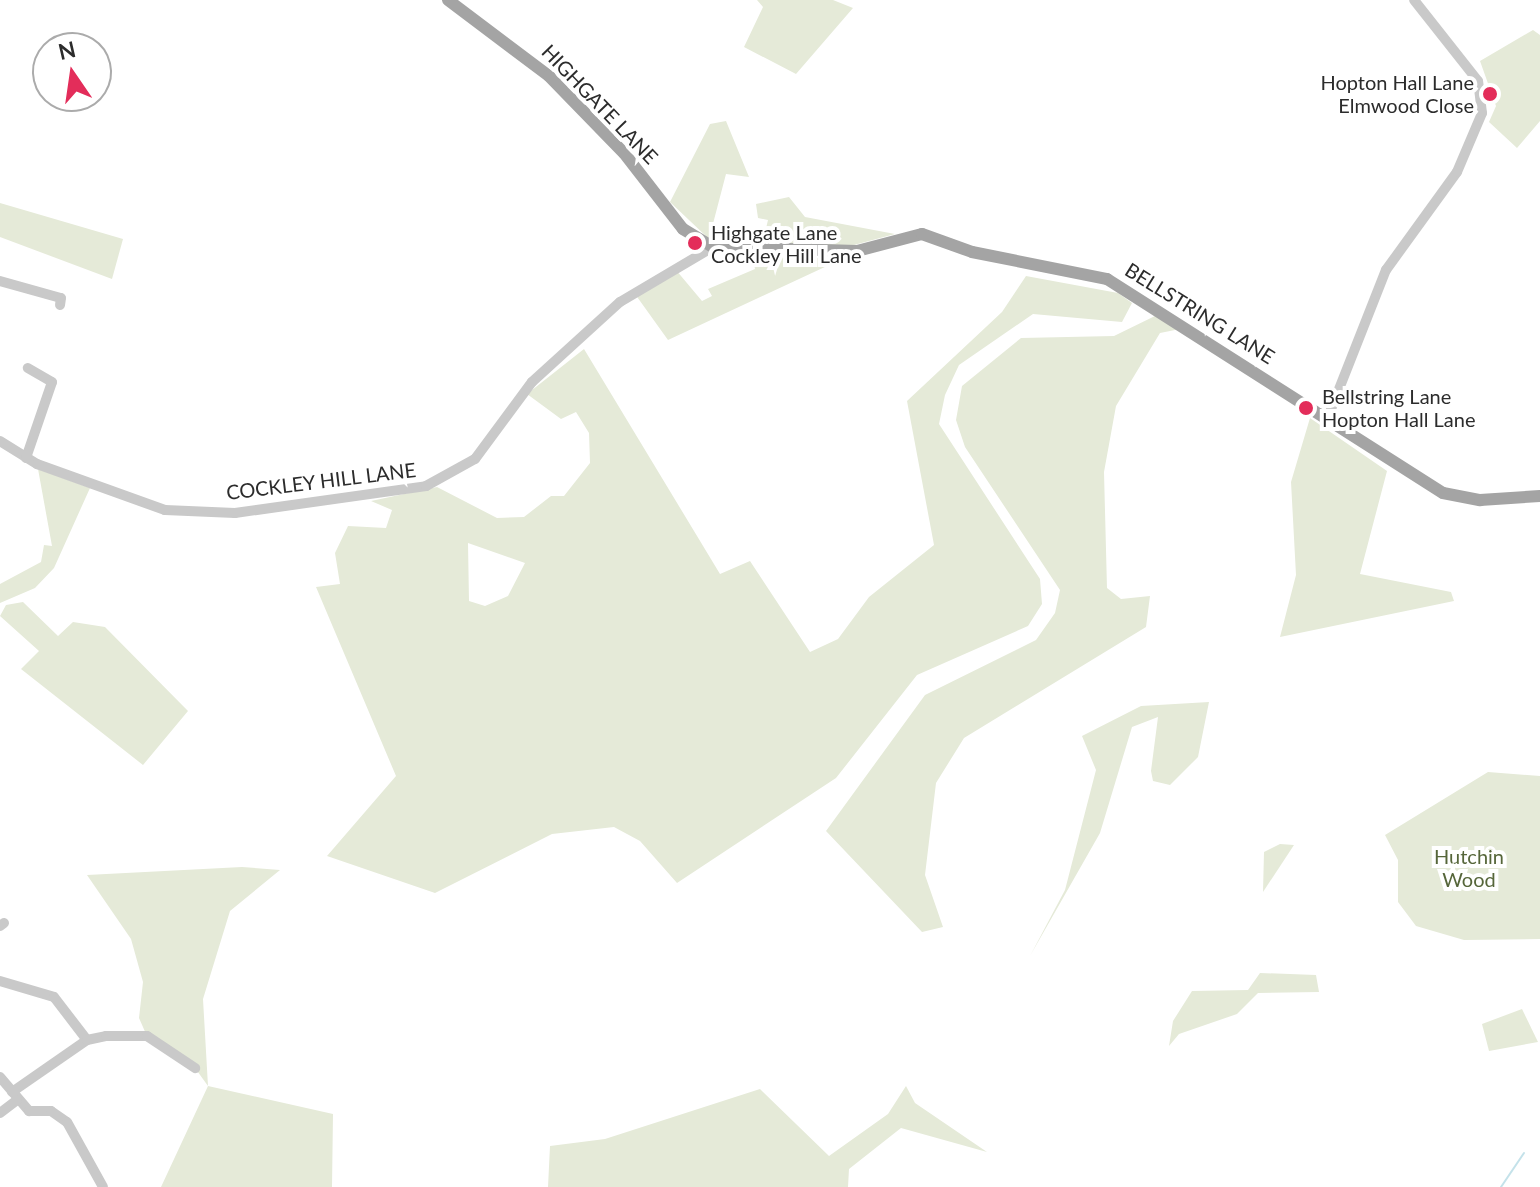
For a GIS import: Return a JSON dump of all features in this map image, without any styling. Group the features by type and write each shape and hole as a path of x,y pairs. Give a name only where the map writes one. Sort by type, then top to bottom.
{"main road":[{"name":"HIGHGATE LANE","path":"448,0 549,76 624,153 683,229 713,247"},
{"name":"BELLSTRING LANE","path":"713,247 857,251 922,234 972,252 1095,276 1151,301 1443,493 1480,500 1540,496"}],"street":[{"path":"1328,417 1386,270 1457,172 1482,113 1478,81 1414,0"},
{"name":"COCKLEY HILL LANE","path":"0,441 26,458 134,500 189,512 248,512 426,486 475,459 532,382 620,302 713,247"},
{"path":"0,281 61,298 60,305"},
{"path":"26,458 52,382 28,368"},
{"path":"0,981 54,997 87,1040"},
{"path":"0,1113 15,1096 87,1040 147,1036 195,1068"},
{"path":"0,1077 15,1096 67,1122 103,1187"}],"green space":[{"path":"757,0 833,0 853,8 796,74 744,47 763,7"},
{"path":"1533,30 1540,35 1540,121 1517,148 1489,122 1496,106 1480,61"},
{"path":"726,121 749,177 726,174 709,239 670,202 710,124"},
{"path":"789,197 805,217 895,234 854,245 762,245 768,220 758,218 756,204"},
{"path":"0,203 123,239 112,279 0,237"},
{"path":"752,255 842,259 668,340 635,294 676,270 702,301 712,296 708,289 755,269"},
{"path":"1026,276 1118,293 1132,303 1122,322 1033,314 959,365 945,395 939,424 1040,579 1042,604 1028,626 917,675 836,778 677,883 640,841 614,827 552,834 435,893 327,856 396,776 316,587 340,584 335,553 348,526 386,528 392,510 371,501 437,487 497,518 524,517 551,496 564,496 590,463 589,433 576,412 561,419 527,394 584,349 720,574 750,561 810,652 838,639 869,597 934,545 907,401 1002,312","holes":["468,543 525,563 508,596 485,606 469,601"]},
{"path":"1157,315 1180,329 1160,333 1116,406 1104,472 1107,588 1121,599 1150,596 1146,627 964,738 936,783 925,875 943,927 922,932 826,831 925,695 1036,640 1055,613 1060,590 965,447 956,420 962,386 1021,338 1114,336"},
{"path":"1310,418 1387,471 1360,574 1451,592 1454,601 1280,637 1296,575 1291,482"},
{"path":"38,469 90,488 54,568 35,588 0,603 0,584 41,562 44,545 52,546"},
{"path":"23,602 58,636 73,622 105,627 188,711 143,765 21,669 39,651 0,616 6,605"},
{"path":"1209,702 1198,757 1170,785 1153,781 1151,771 1158,717 1132,727 1100,833 1030,956 1065,890 1096,770 1082,736 1141,706"},
{"name":"Hutchin Wood","path":"1488,772 1540,776 1540,939 1464,940 1416,926 1398,902 1398,860 1385,835"},
{"path":"1280,844 1294,845 1263,892 1264,852"},
{"path":"242,867 280,870 230,911 203,999 208,1086 195,1068 150,1043 139,1018 143,982 131,939 87,875"},
{"path":"1260,973 1316,975 1319,992 1258,993 1237,1014 1179,1034 1169,1046 1173,1021 1192,991 1248,990"},
{"path":"1522,1009 1538,1042 1489,1051 1482,1024"},
{"path":"208,1086 333,1114 332,1187 161,1187"},
{"path":"906,1086 915,1103 987,1152 901,1128 849,1169 848,1187 548,1187 550,1146 605,1139 760,1089 829,1156 888,1114"}],"waterway":[{"path":"1501,1187 1524,1153"}],"place":[{"name":"Hopton Hall Lane Elmwood Close","path":"1490,94"},
{"name":"Highgate Lane Cockley Hill Lane","path":"695,243"},
{"name":"Bellstring Lane Hopton Hall Lane","path":"1306,408"}]}
